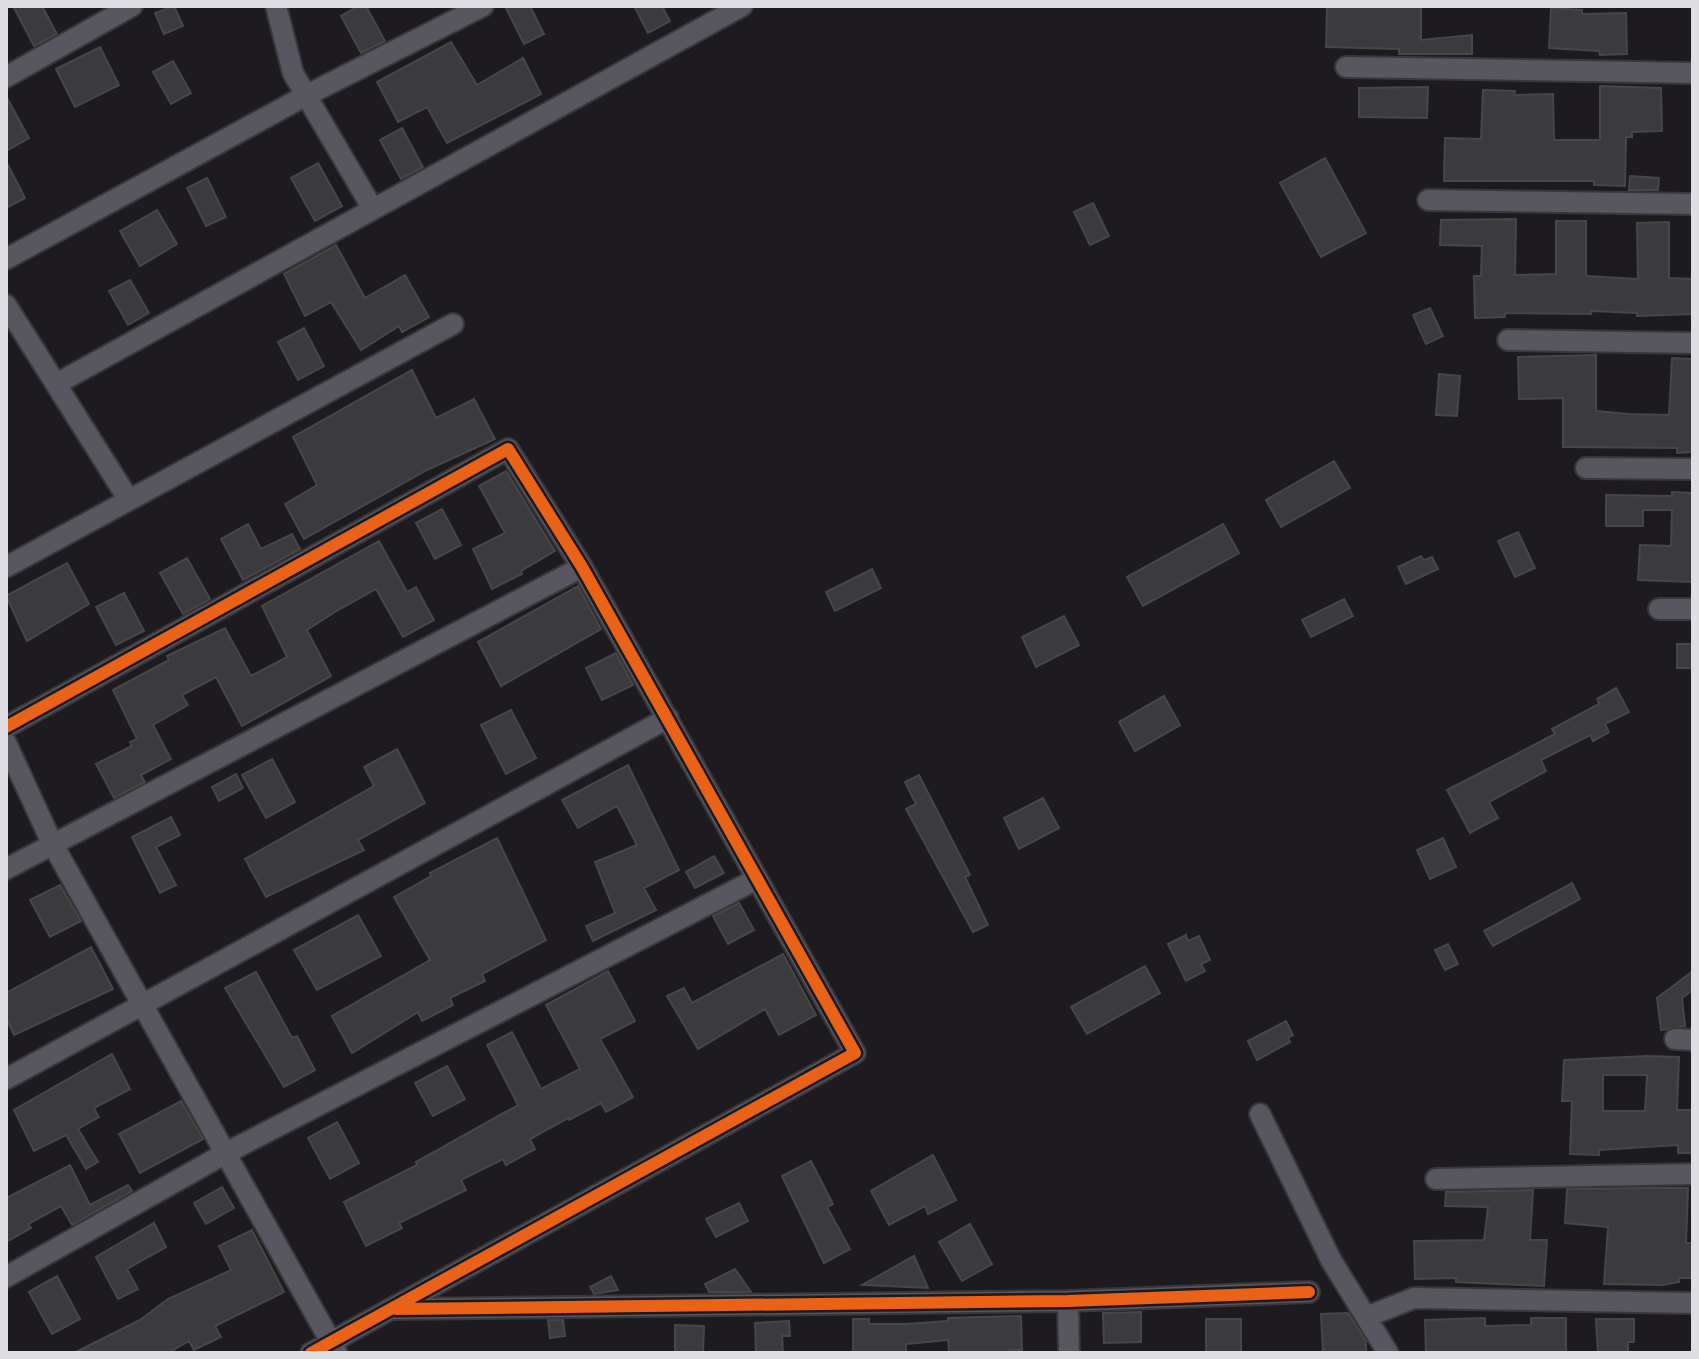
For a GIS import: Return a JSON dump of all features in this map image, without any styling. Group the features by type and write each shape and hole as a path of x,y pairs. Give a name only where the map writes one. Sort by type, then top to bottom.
{"street":[{"path":"6,77 132,6"},
{"path":"276,6 293,73 373,209"},
{"path":"6,259 305,96 483,6"},
{"path":"56,384 742,6"},
{"path":"1346,67 1693,73"},
{"path":"1428,200 1693,204"},
{"path":"6,305 129,500"},
{"path":"6,567 453,324"},
{"path":"1508,340 1693,343"},
{"path":"6,727 508,449 582,567 755,880 855,1053 392,1309 335,1347 311,1353"},
{"path":"1586,468 1693,469"},
{"path":"6,869 582,567"},
{"path":"1659,609 1693,609"},
{"path":"6,1079 668,718"},
{"path":"6,743 52,843 335,1347"},
{"path":"6,1277 226,1153 755,880"},
{"path":"1260,1114 1331,1260 1369,1316 1388,1353"},
{"path":"1436,1179 1693,1174"},
{"path":"392,1309 1068,1301 1309,1292"},
{"path":"1369,1316 1414,1298 1693,1303"},
{"path":"1068,1301 1069,1353"}],"building":[{"path":"13,6 42,6 57,34 34,46"},
{"path":"174,6 183,26 164,34 155,13"},
{"path":"359,6 366,6 385,41 361,53 341,16"},
{"path":"505,6 530,6 544,34 524,44"},
{"path":"634,6 662,6 670,21 648,33"},
{"path":"1327,6 1421,6 1421,40 1472,35 1472,54 1399,54 1399,49 1326,47"},
{"path":"1551,8 1582,10 1582,14 1626,13 1627,54 1600,55 1599,51 1549,48"},
{"path":"451,42 477,85 523,58 541,94 447,143 427,107 398,122 377,82"},
{"path":"100,47 119,85 75,107 56,69"},
{"path":"173,61 191,93 171,104 153,72"},
{"path":"1600,86 1661,88 1662,131 1632,132 1632,137 1626,137 1625,186 1594,185 1594,181 1444,181 1445,138 1481,139 1483,90 1515,91 1514,95 1553,94 1554,140 1600,140"},
{"path":"1428,87 1427,118 1359,117 1359,88"},
{"path":"6,96 29,138 6,151"},
{"path":"402,128 423,167 401,179 380,140"},
{"path":"1325,158 1366,233 1321,257 1280,183"},
{"path":"6,161 25,198 6,208"},
{"path":"318,163 342,206 315,221 291,178"},
{"path":"1630,176 1659,178 1658,190 1629,190"},
{"path":"207,178 226,217 206,226 187,188"},
{"path":"1093,203 1109,236 1090,245 1074,212"},
{"path":"157,210 177,244 140,266 120,231"},
{"path":"1516,219 1515,275 1556,274 1556,221 1586,221 1586,276 1638,279 1637,223 1669,222 1669,278 1693,279 1693,314 1637,316 1637,313 1591,311 1591,314 1505,313 1505,317 1475,318 1474,276 1481,276 1482,246 1440,245 1441,220"},
{"path":"336,245 365,298 405,275 429,317 402,332 399,326 361,350 331,302 305,316 284,274"},
{"path":"130,280 149,313 128,325 109,291"},
{"path":"1430,308 1443,336 1426,344 1413,315"},
{"path":"304,328 324,366 298,380 278,342"},
{"path":"1596,355 1596,411 1629,414 1669,415 1672,358 1693,359 1693,452 1677,453 1677,448 1563,447 1563,398 1519,399 1518,357"},
{"path":"412,370 436,418 474,399 495,439 427,470 304,539 285,504 317,485 293,437"},
{"path":"1439,374 1460,376 1457,416 1436,415"},
{"path":"1334,461 1350,488 1281,527 1266,500"},
{"path":"506,471 555,551 521,571 522,574 492,589 473,549 505,533 479,486"},
{"path":"1672,492 1693,493 1693,582 1638,580 1640,545 1671,546 1672,510 1643,510 1643,526 1606,526 1606,495 1672,496"},
{"path":"442,509 461,545 435,559 416,523"},
{"path":"248,524 261,549 292,534 300,549 243,580 221,539"},
{"path":"1223,524 1239,553 1143,606 1127,577"},
{"path":"1518,532 1535,568 1515,577 1498,541"},
{"path":"379,541 407,592 416,587 434,620 403,637 376,589 307,630 331,676 242,726 216,677 182,695 188,705 153,725 171,759 141,775 145,782 114,798 96,764 132,746 130,742 137,739 113,690 169,660 167,656 225,628 251,676 287,657 262,606"},
{"path":"1421,556 1424,560 1432,557 1438,569 1406,584 1398,567"},
{"path":"187,558 210,599 183,614 160,573"},
{"path":"67,563 89,604 27,641 6,596"},
{"path":"872,569 881,588 835,611 826,592"},
{"path":"578,586 601,629 501,686 478,642"},
{"path":"124,593 144,631 116,645 96,607"},
{"path":"1344,599 1353,616 1311,637 1302,620"},
{"path":"1064,616 1079,645 1036,667 1022,637"},
{"path":"1677,644 1693,644 1693,668 1677,668"},
{"path":"616,653 633,685 602,700 586,668"},
{"path":"1616,688 1629,712 1605,724 1609,732 1593,741 1590,735 1541,760 1546,771 1489,802 1498,818 1470,833 1447,790 1555,734 1552,729 1599,704 1597,699"},
{"path":"1164,696 1180,725 1135,751 1119,722"},
{"path":"511,710 536,758 506,774 481,725"},
{"path":"397,749 425,803 358,840 364,850 266,897 245,859 374,786 364,767"},
{"path":"272,759 295,802 266,818 242,775"},
{"path":"628,765 679,870 644,888 656,910 593,941 586,926 615,913 595,862 637,845 617,806 578,828 562,800"},
{"path":"236,774 243,788 219,801 212,787"},
{"path":"919,775 970,875 965,877 988,925 973,932 906,809 916,804 905,782"},
{"path":"1043,798 1059,828 1019,849 1004,818"},
{"path":"171,817 180,835 156,847 176,885 160,893 132,837"},
{"path":"497,838 546,940 482,974 485,981 450,998 453,1005 422,1021 418,1012 352,1053 332,1016 430,960 394,897 431,876 430,873"},
{"path":"1443,838 1456,867 1430,879 1417,850"},
{"path":"714,856 724,873 695,888 686,872"},
{"path":"1572,883 1580,899 1493,946 1484,931"},
{"path":"60,885 81,921 50,937 30,900"},
{"path":"739,903 754,930 728,944 713,916"},
{"path":"358,915 381,956 317,990 294,950"},
{"path":"1186,935 1188,941 1199,936 1210,960 1201,964 1205,971 1186,981 1168,944"},
{"path":"1448,944 1458,964 1445,970 1435,950"},
{"path":"91,947 113,989 14,1035 6,1018 6,993"},
{"path":"783,954 816,1015 779,1035 765,1009 698,1049 667,996 684,988 692,1003"},
{"path":"1145,966 1160,993 1087,1034 1071,1007"},
{"path":"608,971 635,1021 600,1039 633,1097 606,1112 601,1103 530,1139 535,1149 506,1165 503,1159 461,1180 466,1190 399,1223 402,1228 366,1246 344,1202 417,1165 416,1162 518,1105 487,1045 512,1032 541,1089 580,1069 546,1005"},
{"path":"1693,971 1693,990 1682,998 1685,1026 1661,1030 1657,998"},
{"path":"256,972 292,1038 297,1036 315,1070 284,1087 225,988"},
{"path":"1286,1021 1293,1035 1288,1038 1290,1042 1257,1060 1248,1041"},
{"path":"112,1054 130,1089 94,1108 99,1117 78,1129 98,1162 86,1169 66,1135 34,1151 14,1110"},
{"path":"1679,1057 1677,1110 1693,1110 1693,1153 1678,1153 1678,1145 1599,1150 1599,1155 1570,1154 1572,1101 1562,1101 1564,1060","holes":["1603,1075 1647,1075 1645,1111 1603,1111"]},
{"path":"447,1066 465,1099 433,1116 415,1083"},
{"path":"181,1101 203,1139 140,1173 119,1134"},
{"path":"337,1122 359,1163 330,1179 308,1138"},
{"path":"933,1155 956,1200 928,1214 925,1206 889,1225 871,1191"},
{"path":"811,1161 833,1204 827,1207 850,1249 824,1263 782,1176"},
{"path":"70,1165 90,1205 128,1185 132,1191 72,1225 61,1206 28,1224 31,1228 6,1242 6,1198"},
{"path":"222,1187 234,1208 206,1224 194,1203"},
{"path":"1688,1188 1686,1243 1693,1243 1693,1278 1679,1278 1679,1282 1662,1285 1604,1284 1608,1227 1565,1223 1567,1189"},
{"path":"1533,1190 1530,1240 1547,1240 1544,1286 1456,1282 1456,1278 1415,1279 1414,1241 1484,1240 1488,1207 1445,1206 1446,1192"},
{"path":"739,1203 748,1221 716,1237 706,1219"},
{"path":"154,1223 166,1247 127,1269 138,1289 118,1299 96,1257"},
{"path":"970,1224 992,1264 962,1281 939,1242"},
{"path":"252,1230 284,1292 215,1326 221,1337 194,1350 189,1341 168,1353 74,1353 140,1320 168,1299 231,1270 219,1246"},
{"path":"914,1256 928,1288 862,1285"},
{"path":"735,1269 751,1292 709,1292 705,1284"},
{"path":"57,1276 80,1319 52,1334 29,1292"},
{"path":"611,1276 618,1290 594,1294 590,1287"},
{"path":"1141,1312 1141,1342 1104,1343 1103,1313"},
{"path":"1348,1313 1366,1341 1366,1353 1323,1353 1321,1314"},
{"path":"1021,1316 1022,1350 1010,1350 1010,1353 949,1353 948,1340 906,1344 906,1353 853,1353 853,1319 869,1319 869,1324 906,1324 948,1321 948,1318"},
{"path":"1485,1318 1485,1326 1531,1325 1531,1318 1566,1318 1566,1353 1426,1353 1425,1320"},
{"path":"1206,1319 1241,1319 1241,1353 1206,1353"},
{"path":"1596,1319 1634,1319 1634,1342 1628,1342 1628,1353 1598,1353"},
{"path":"548,1320 563,1320 565,1336 550,1338"},
{"path":"789,1321 790,1336 782,1336 783,1353 756,1353 755,1323"},
{"path":"675,1325 704,1326 703,1353 675,1353"}],"cycle path":[{"path":"6,727 508,449 582,567 855,1053 311,1353"},
{"path":"396,1309 1068,1301 1309,1292"}]}
